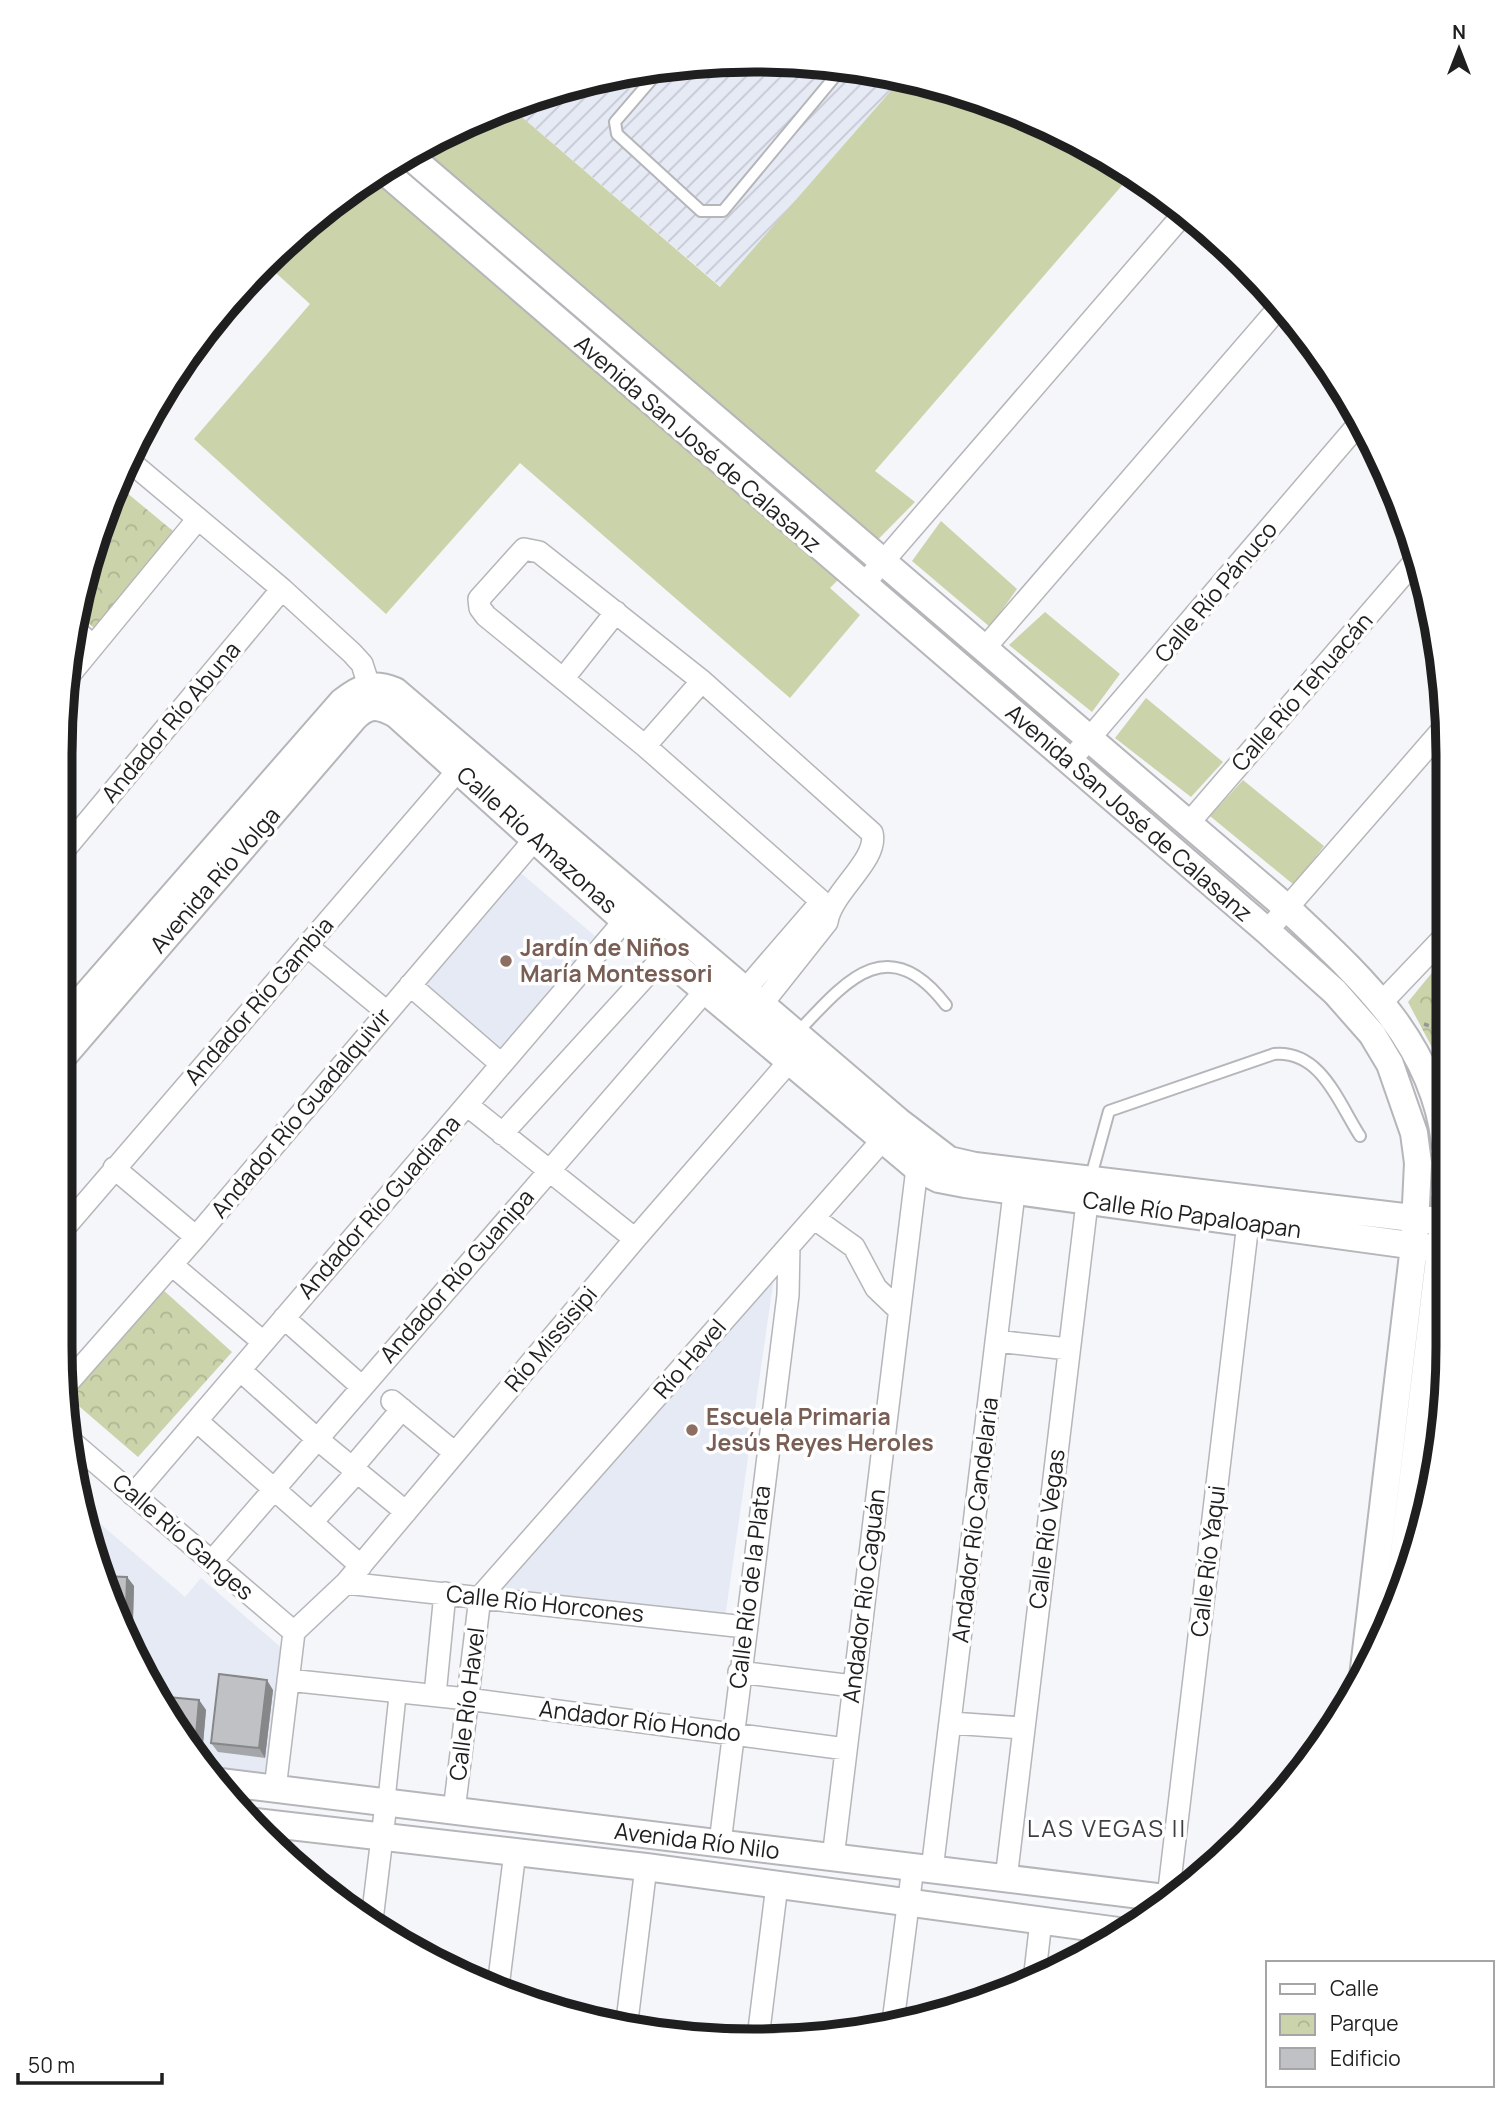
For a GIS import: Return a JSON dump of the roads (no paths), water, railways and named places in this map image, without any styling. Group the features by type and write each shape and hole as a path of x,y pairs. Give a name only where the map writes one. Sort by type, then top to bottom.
{"street":[{"name":"Avenida San José de Calasanz","path":"416,161 1287,908 1382,1001 1428,1083 1436,1110"},
{"name":"Avenida San José de Calasanz","path":"391,177 862,586 1267,931 1353,1010 1390,1064 1414,1133 1418,1163 1417,1218 1366,1648"},
{"path":"862,586 1177,220"},
{"path":"984,649 1274,313"},
{"path":"657,408 677,385"},
{"name":"Calle Río Pánuco","path":"1069,762 1091,740 1354,430"},
{"path":"136,467 282,589 352,653 362,664 373,695"},
{"path":"78,664 197,520"},
{"path":"754,998 827,922 829,908 873,847 872,833 702,681 532,549 524,549 508,564 480,599 480,608 486,616 645,746 829,908"},
{"name":"Calle Río Tehuacán","path":"1188,824 1410,567"},
{"name":"Andador Río Abuna","path":"72,841 282,589"},
{"path":"563,679 616,612"},
{"path":"83,637 93,646"},
{"path":"645,746 702,681"},
{"name":"Avenida Río Volga","path":"72,1011 342,702 361,687 373,695 365,708 72,1046"},
{"name":"Calle Río Amazonas","path":"373,695 395,691 608,889 625,920 664,956 883,1142 935,1169"},
{"name":"Calle Río Amazonas","path":"373,695 535,839 608,889 754,998 898,1121 935,1169"},
{"path":"1267,931 1436,737"},
{"name":"Andador Río Gambia","path":"72,1219 458,769"},
{"name":"Andador Río Guadalquivir","path":"73,1377 172,1265 535,839"},
{"name":"Andador Río Guadiana","path":"133,1495 625,920"},
{"path":"1382,1001 1436,945"},
{"path":"307,946 387,1012"},
{"path":"502,1134 664,956"},
{"path":"410,985 501,1064"},
{"name":"Andador Río Guanipa","path":"212,1561 273,1487 705,991"},
{"name":"Río Missisipi","path":"294,1632 346,1583 635,1239 788,1062 801,1038"},
{"path":"467,1105 635,1239"},
{"name":"Río Havel","path":"480,1597 883,1142 898,1121"},
{"path":"114,1168 196,1237"},
{"name":"Calle Río Papaloapan","path":"935,1169 1089,1191 1417,1218 1436,1216"},
{"name":"Andador Río Caguán","path":"833,1858 899,1310 935,1169"},
{"name":"Andador Río Candelaria","path":"894,2014 908,1903 923,1869 951,1723 1016,1181"},
{"name":"Calle Río Papaloapan","path":"1089,1191 1248,1223 1436,1249"},
{"name":"Calle Río Vegas","path":"1006,1879 1089,1191"},
{"path":"815,1219 854,1247 876,1289 899,1310"},
{"name":"Calle Río Yaqui","path":"1173,1885 1248,1223"},
{"name":"Calle Río de la Plata","path":"720,1843 739,1672 788,1296 789,1246"},
{"path":"172,1265 263,1342"},
{"path":"1405,1551 1436,1311"},
{"path":"284,1318 361,1386"},
{"path":"996,1341 1068,1349"},
{"path":"240,1370 316,1438 406,1512"},
{"path":"312,1522 354,1470 397,1405 455,1453"},
{"path":"197,1421 360,1566"},
{"name":"Calle Río Ganges","path":"80,1449 294,1632"},
{"name":"Calle Río Horcones","path":"346,1583 745,1627"},
{"path":"435,1695 445,1593"},
{"name":"Calle Río Havel","path":"454,1811 480,1597"},
{"path":"275,1789 294,1632"},
{"path":"739,1672 853,1686"},
{"name":"Andador Río Hondo","path":"288,1680 435,1695 733,1732 846,1749"},
{"path":"373,1912 398,1691"},
{"path":"951,1723 1023,1728"},
{"name":"Avenida Río Nilo","path":"231,1784 1156,1897"},
{"name":"Avenida Río Nilo","path":"266,1823 646,1867 1108,1930"},
{"path":"499,1979 514,1852"},
{"path":"627,2017 646,1867"},
{"path":"759,2029 777,1885"},
{"path":"1036,1968 1041,1921"}],"lane":[{"path":"651,80 615,122 617,134 701,211 717,213 723,211 834,77"},
{"path":"801,1038 834,994 857,976 881,967 905,968 925,980 946,1005"},
{"path":"1089,1191 1109,1111 1274,1054 1289,1053 1315,1065 1360,1136"}],"place":[{"name":"Jardín de Niños María Montessori","path":"506,961"},
{"name":"Escuela Primaria Jesús Reyes Heroles","path":"692,1430"}],"district":[{"name":"LAS VEGAS II","path":"1107,1829"}]}
